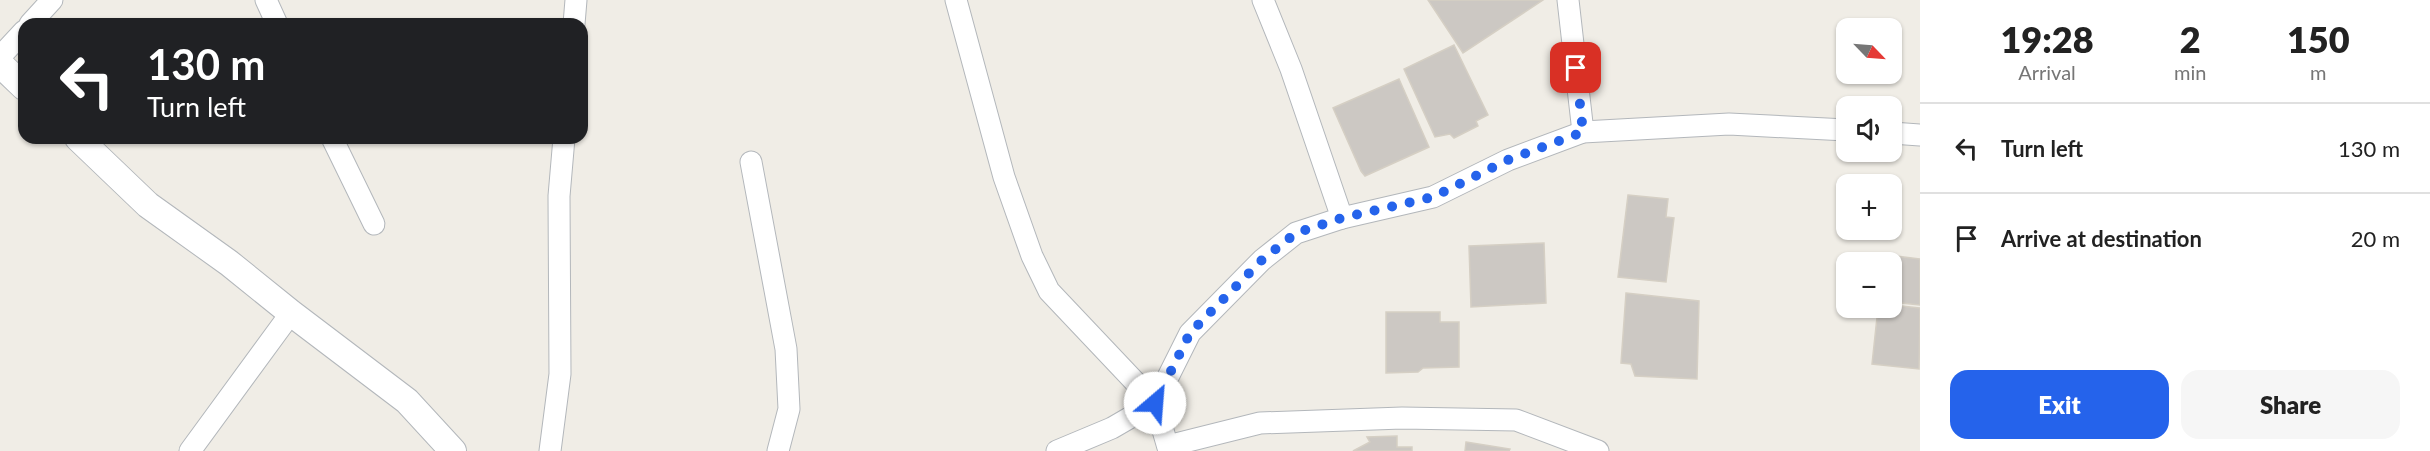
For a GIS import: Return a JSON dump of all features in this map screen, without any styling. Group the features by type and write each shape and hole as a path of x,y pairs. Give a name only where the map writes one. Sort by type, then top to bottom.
{"street":[{"path":"36,18 52,0"},
{"path":"266,0 274,18"},
{"path":"574,18 576,0"},
{"path":"956,0 1005,177 1036,265 1049,291 1155,403 1169,448 1260,423 1402,418 1516,420 1598,451"},
{"path":"1263,0 1291,69 1342,218"},
{"path":"1568,0 1583,132"},
{"path":"0,57 18,38"},
{"path":"0,64 18,81"},
{"path":"1057,451 1112,428 1155,403 1190,333 1262,260 1296,233 1342,218 1433,197 1508,160 1583,132 1729,124 1836,129"},
{"path":"1902,134 1920,135"},
{"path":"84,144 148,205 229,263 291,313 407,400 453,451"},
{"path":"335,144 374,224"},
{"path":"550,451 560,374 559,196 563,144"},
{"path":"751,162 786,349 789,408 778,451"},
{"path":"190,451 291,313"}],"building":[{"path":"1428,0 1543,0 1463,53"},
{"path":"1454,45 1488,115 1476,121 1478,126 1454,138 1450,134 1435,137 1404,69"},
{"path":"1399,79 1429,147 1365,176 1333,108"},
{"path":"1628,195 1668,199 1666,217 1674,218 1666,282 1618,277"},
{"path":"1544,243 1546,303 1471,307 1469,246"},
{"path":"1902,257 1920,259 1920,305 1902,303"},
{"path":"1626,293 1699,301 1697,379 1635,376 1631,364 1621,363"},
{"path":"1902,306 1920,308 1919,369 1872,364 1877,318 1902,318"},
{"path":"1386,312 1440,312 1440,322 1459,322 1459,367 1423,368 1418,372 1386,373"},
{"path":"1397,436 1397,447 1412,447 1412,451 1353,451 1370,442 1367,437"},
{"path":"1466,442 1510,449 1509,451 1465,451"}],"route":[{"path":"1155,403 1190,333 1262,260 1296,233 1342,218 1433,197 1508,160 1583,132 1576,68"}]}
